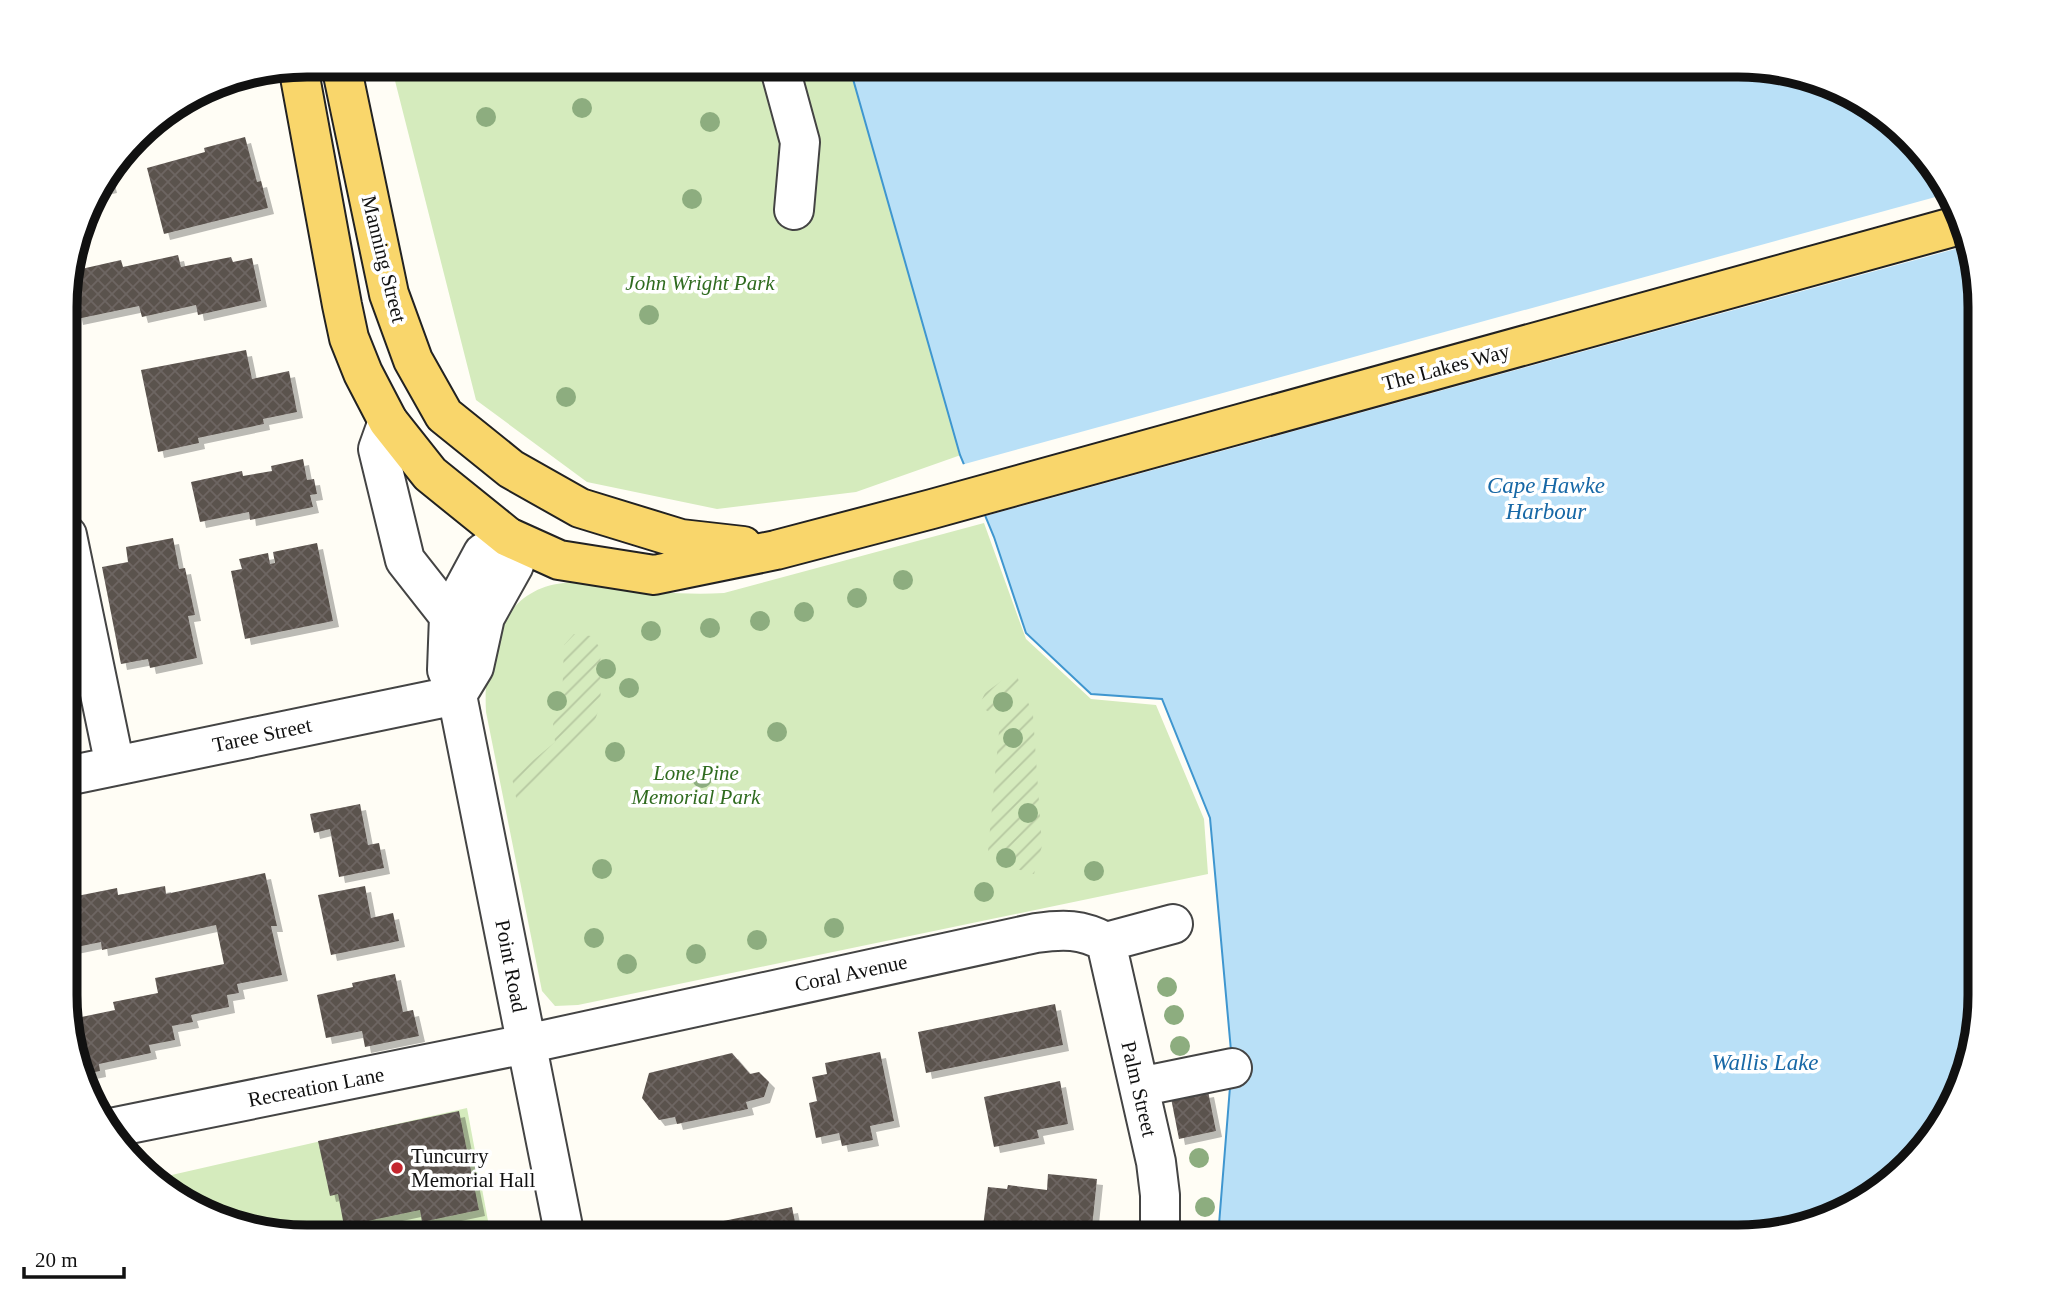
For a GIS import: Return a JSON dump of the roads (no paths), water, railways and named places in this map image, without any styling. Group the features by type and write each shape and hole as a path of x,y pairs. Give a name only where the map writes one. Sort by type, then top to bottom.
{"main road":[{"name":"Manning Street","path":"300,77 349,338 388,421 430,474 508,537 559,560 653,575 776,550 932,509"},
{"name":"Manning Street","path":"344,77 389,294 413,360 444,415 511,469 579,508 681,538 776,550"},
{"name":"The Lakes Way","path":"932,509 1954,227"},
{"path":"444,415 456,444 503,503 508,537 545,535 648,548 681,538"}],"street":[{"path":"782,77 800,142 794,210"},
{"path":"388,421 379,449 405,560 449,616"},
{"path":"457,695 474,667 485,617 514,565 508,537"},
{"name":"Point Road","path":"508,537 483,553 449,616 447,670 457,695 563,1225"},
{"path":"77,583 115,766"},
{"name":"Taree Street","path":"77,774 457,695"},
{"path":"1107,942 1173,923"},
{"name":"Coral Avenue","path":"526,1044 1036,933 1064,929 1085,931 1107,942"},
{"name":"Palm Street","path":"1107,942 1156,1162 1160,1225"},
{"name":"Recreation Lane","path":"118,1126 526,1044"},
{"path":"1139,1087 1232,1068"}],"water":[{"name":"Cape Hawke Harbour","path":"852,77 1738,77 1783,81 1812,89 1866,116 1890,134 1911,155 1937,192 1951,219 1960,247 1968,292 1968,1010 1956,1069 1929,1123 1911,1147 1890,1168 1866,1186 1826,1208 1783,1221 1753,1225 1219,1225 1232,1062 1210,818 1162,699 1091,694 1026,633 994,537 960,455"}],"place":[{"name":"Tuncurry Memorial Hall","path":"397,1168"}],"park label":[{"name":"John Wright Park","path":"700,283"},
{"name":"Lone Pine Memorial Park","path":"696,785"}],"water label":[{"name":"Wallis Lake","path":"1765,1062"}]}
